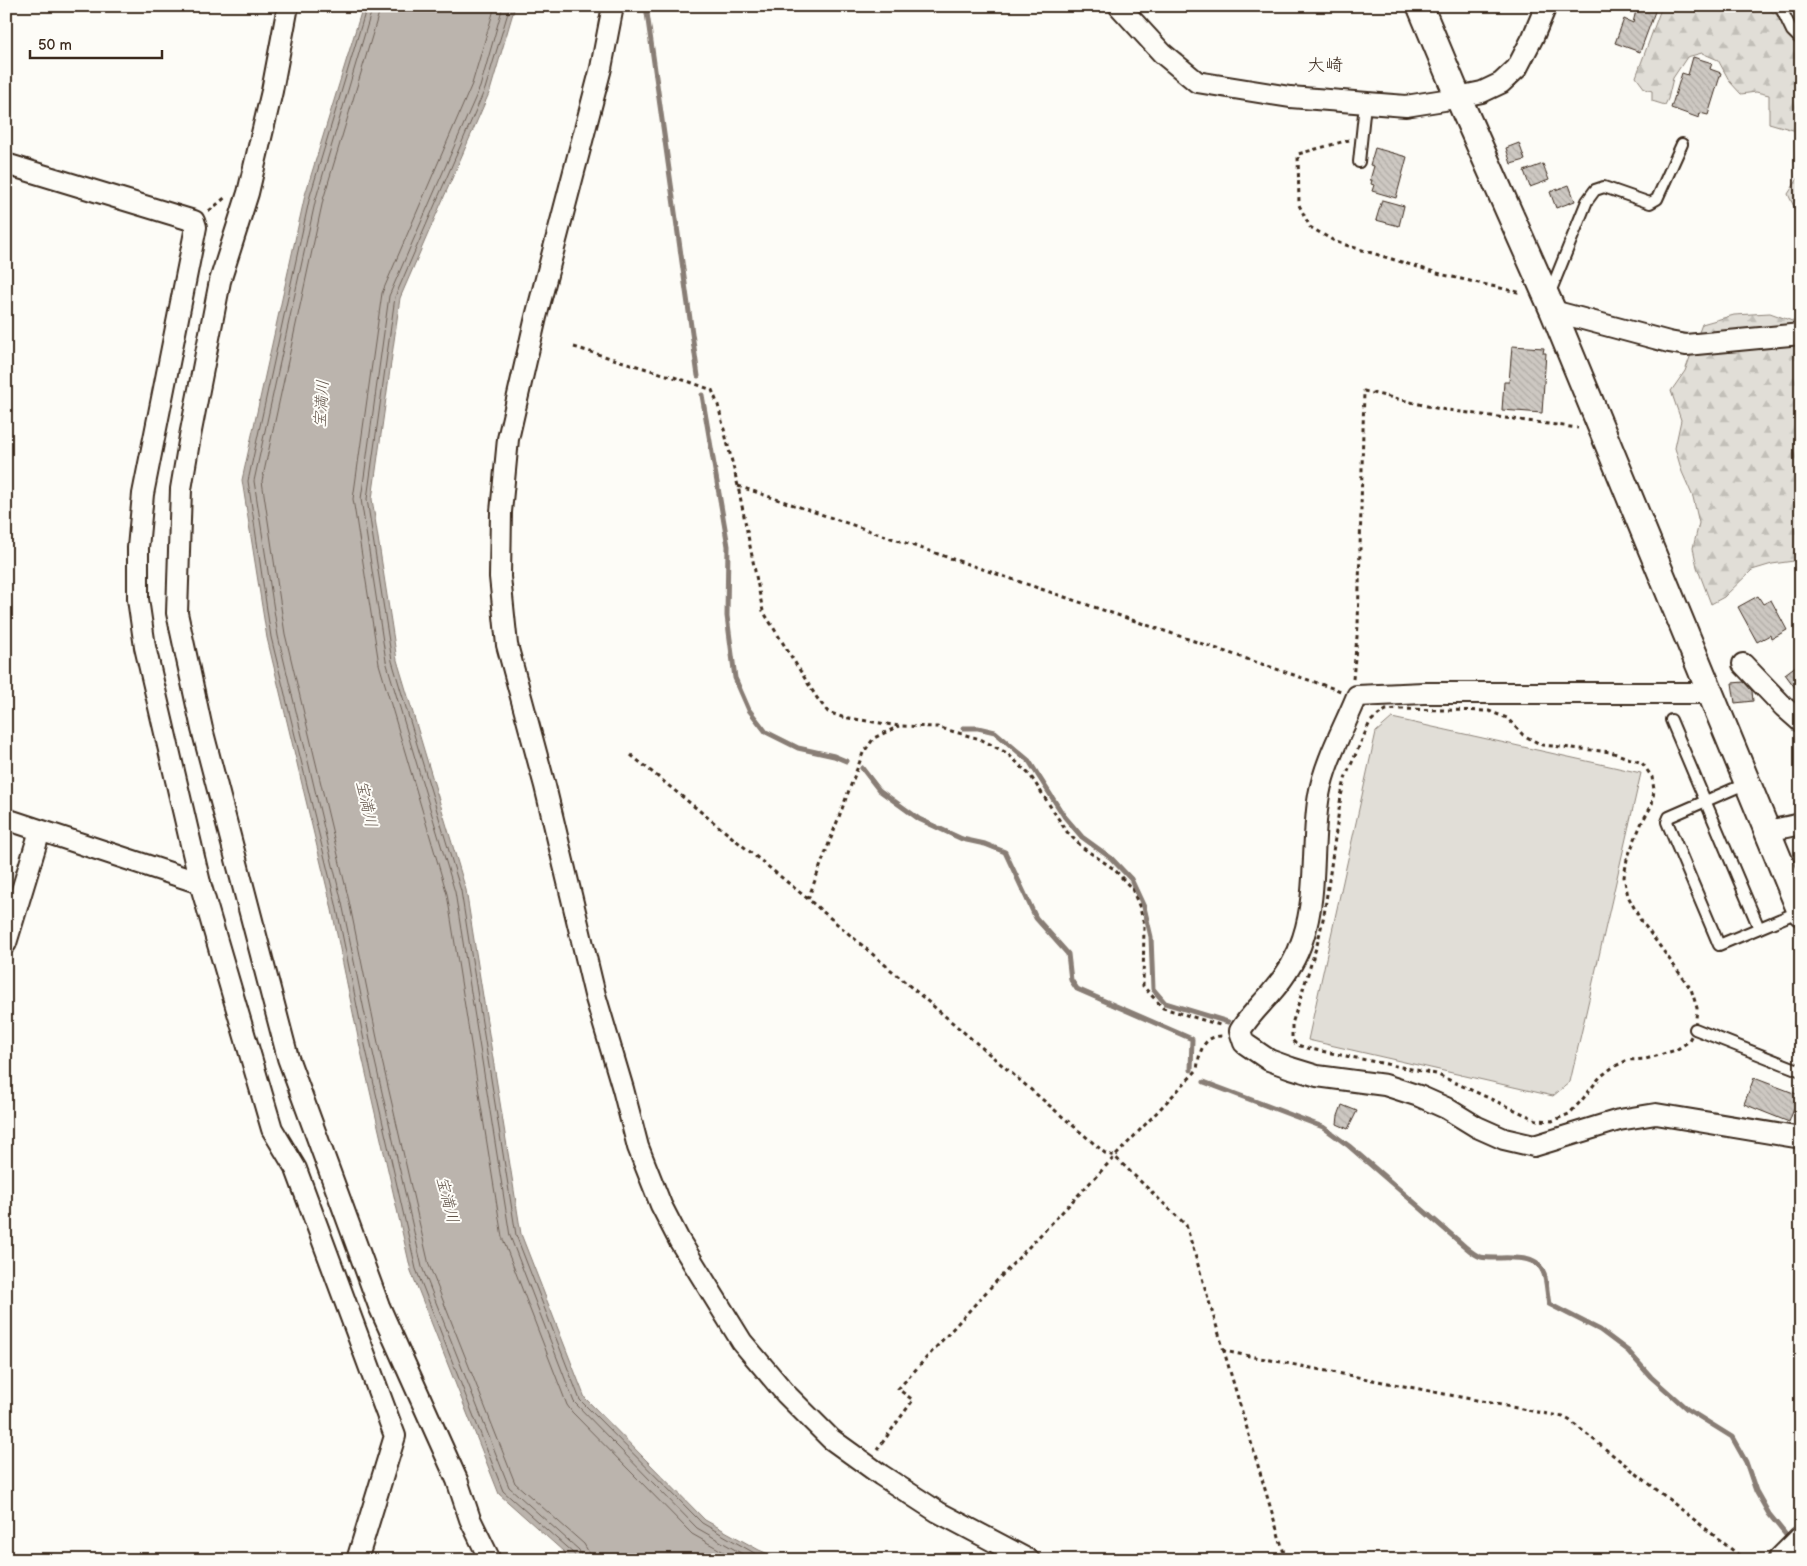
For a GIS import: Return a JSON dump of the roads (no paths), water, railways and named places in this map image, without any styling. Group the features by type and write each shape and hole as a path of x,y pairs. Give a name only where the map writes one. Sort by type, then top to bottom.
{"street":[{"path":"288,6 272,91 248,193 220,281 190,436 182,489 176,613 202,729 288,1058 379,1306 457,1480 470,1519 490,1560"},
{"path":"613,6 601,68 536,317 508,439 501,512 500,578 506,645 542,777 595,995 638,1147 661,1205 679,1240 742,1342 786,1394 831,1439 881,1475 938,1512 1028,1560"},
{"path":"1118,6 1162,53 1196,82 1290,97 1406,106 1482,92 1501,82 1517,68 1546,6"},
{"path":"1420,6 1550,305 1768,830 1800,912"},
{"path":"6,164 194,221 196,227 143,494 138,548 138,590 145,647 200,884 272,1129 296,1169 395,1436 356,1560"},
{"path":"1550,305 1669,342 1686,345 1801,334"},
{"path":"1743,664 1798,715"},
{"path":"1711,693 1424,693 1354,695 1319,794 1310,909 1303,938 1296,956 1287,971 1272,992 1245,1021 1242,1037 1269,1060 1317,1076 1385,1085 1419,1096 1504,1139 1534,1146 1619,1120 1656,1114 1801,1138"},
{"path":"6,819 200,884"},
{"path":"1768,830 1801,824"},
{"path":"6,943 40,830"},
{"path":"1781,1560 1801,1540"}],"lane":[{"path":"1780,6 1792,31 1801,40"},
{"path":"1359,162 1365,104"},
{"path":"1550,305 1587,201 1596,190 1604,188 1650,204 1657,199 1682,144"},
{"path":"1671,720 1759,928"},
{"path":"1748,783 1669,817 1667,822 1718,945 1800,912"},
{"path":"1695,1029 1801,1071"}],"water":[{"name":"宝満川","path":"363,6 515,6 490,91 400,298 372,499 397,660 466,890 521,1234 585,1398 705,1520 759,1550 782,1560 573,1560 499,1494 411,1271 360,1047 331,905 267,638 242,480 305,195"}],"waterway":[{"path":"646,6 698,376"},
{"path":"702,395 728,546 727,616 735,678 749,710 766,732 798,748 834,756 846,761"},
{"path":"963,728 978,728 995,732 1029,761 1064,816 1082,837 1111,858 1131,879 1144,907 1151,937 1153,989 1165,1003 1228,1022"},
{"path":"862,768 879,790 919,819 962,839 985,844 1005,852 1036,918 1068,954 1071,980 1077,989 1192,1039 1191,1070"},
{"path":"1204,1082 1323,1127 1349,1146 1476,1255 1488,1258 1525,1259 1534,1262 1544,1274 1549,1304 1600,1330 1628,1351 1651,1377 1687,1409 1732,1437 1746,1462 1756,1491 1769,1514 1786,1535"}],"district":[{"name":"大崎","path":"1325,65"}]}
